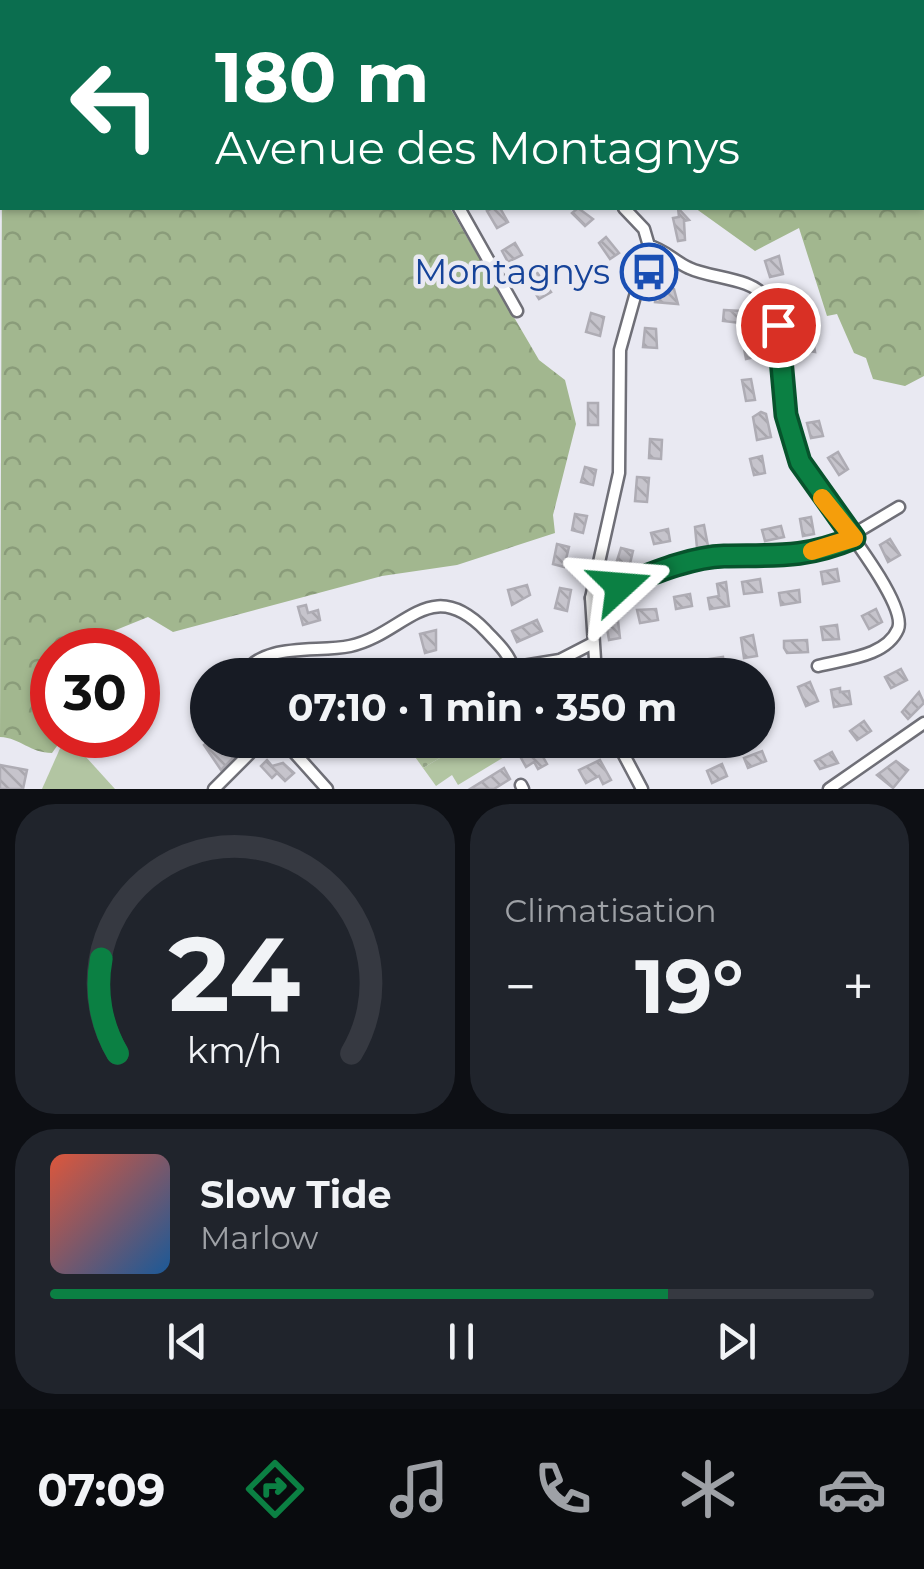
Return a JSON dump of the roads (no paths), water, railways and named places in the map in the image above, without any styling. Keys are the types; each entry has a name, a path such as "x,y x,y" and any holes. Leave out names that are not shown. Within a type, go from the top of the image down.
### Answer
{"street":[{"path":"459,210 516,311"},
{"path":"594,658 590,598 618,482 622,342 650,246 644,229 626,210"},
{"path":"650,246 685,267 754,288 767,300 784,351 786,415 800,462 881,578 900,626 890,643 876,651 818,666"},
{"path":"590,598 703,560 722,556 761,560 832,547 854,538 900,508"},
{"path":"261,658 361,643 420,610 436,606 460,610 509,658"},
{"path":"564,658 593,643"},
{"path":"829,789 924,723"},
{"path":"214,789 246,758"},
{"path":"300,758 328,789"},
{"path":"626,758 642,789"}],"place":[{"name":"Montagnys","path":"649,272"}]}
